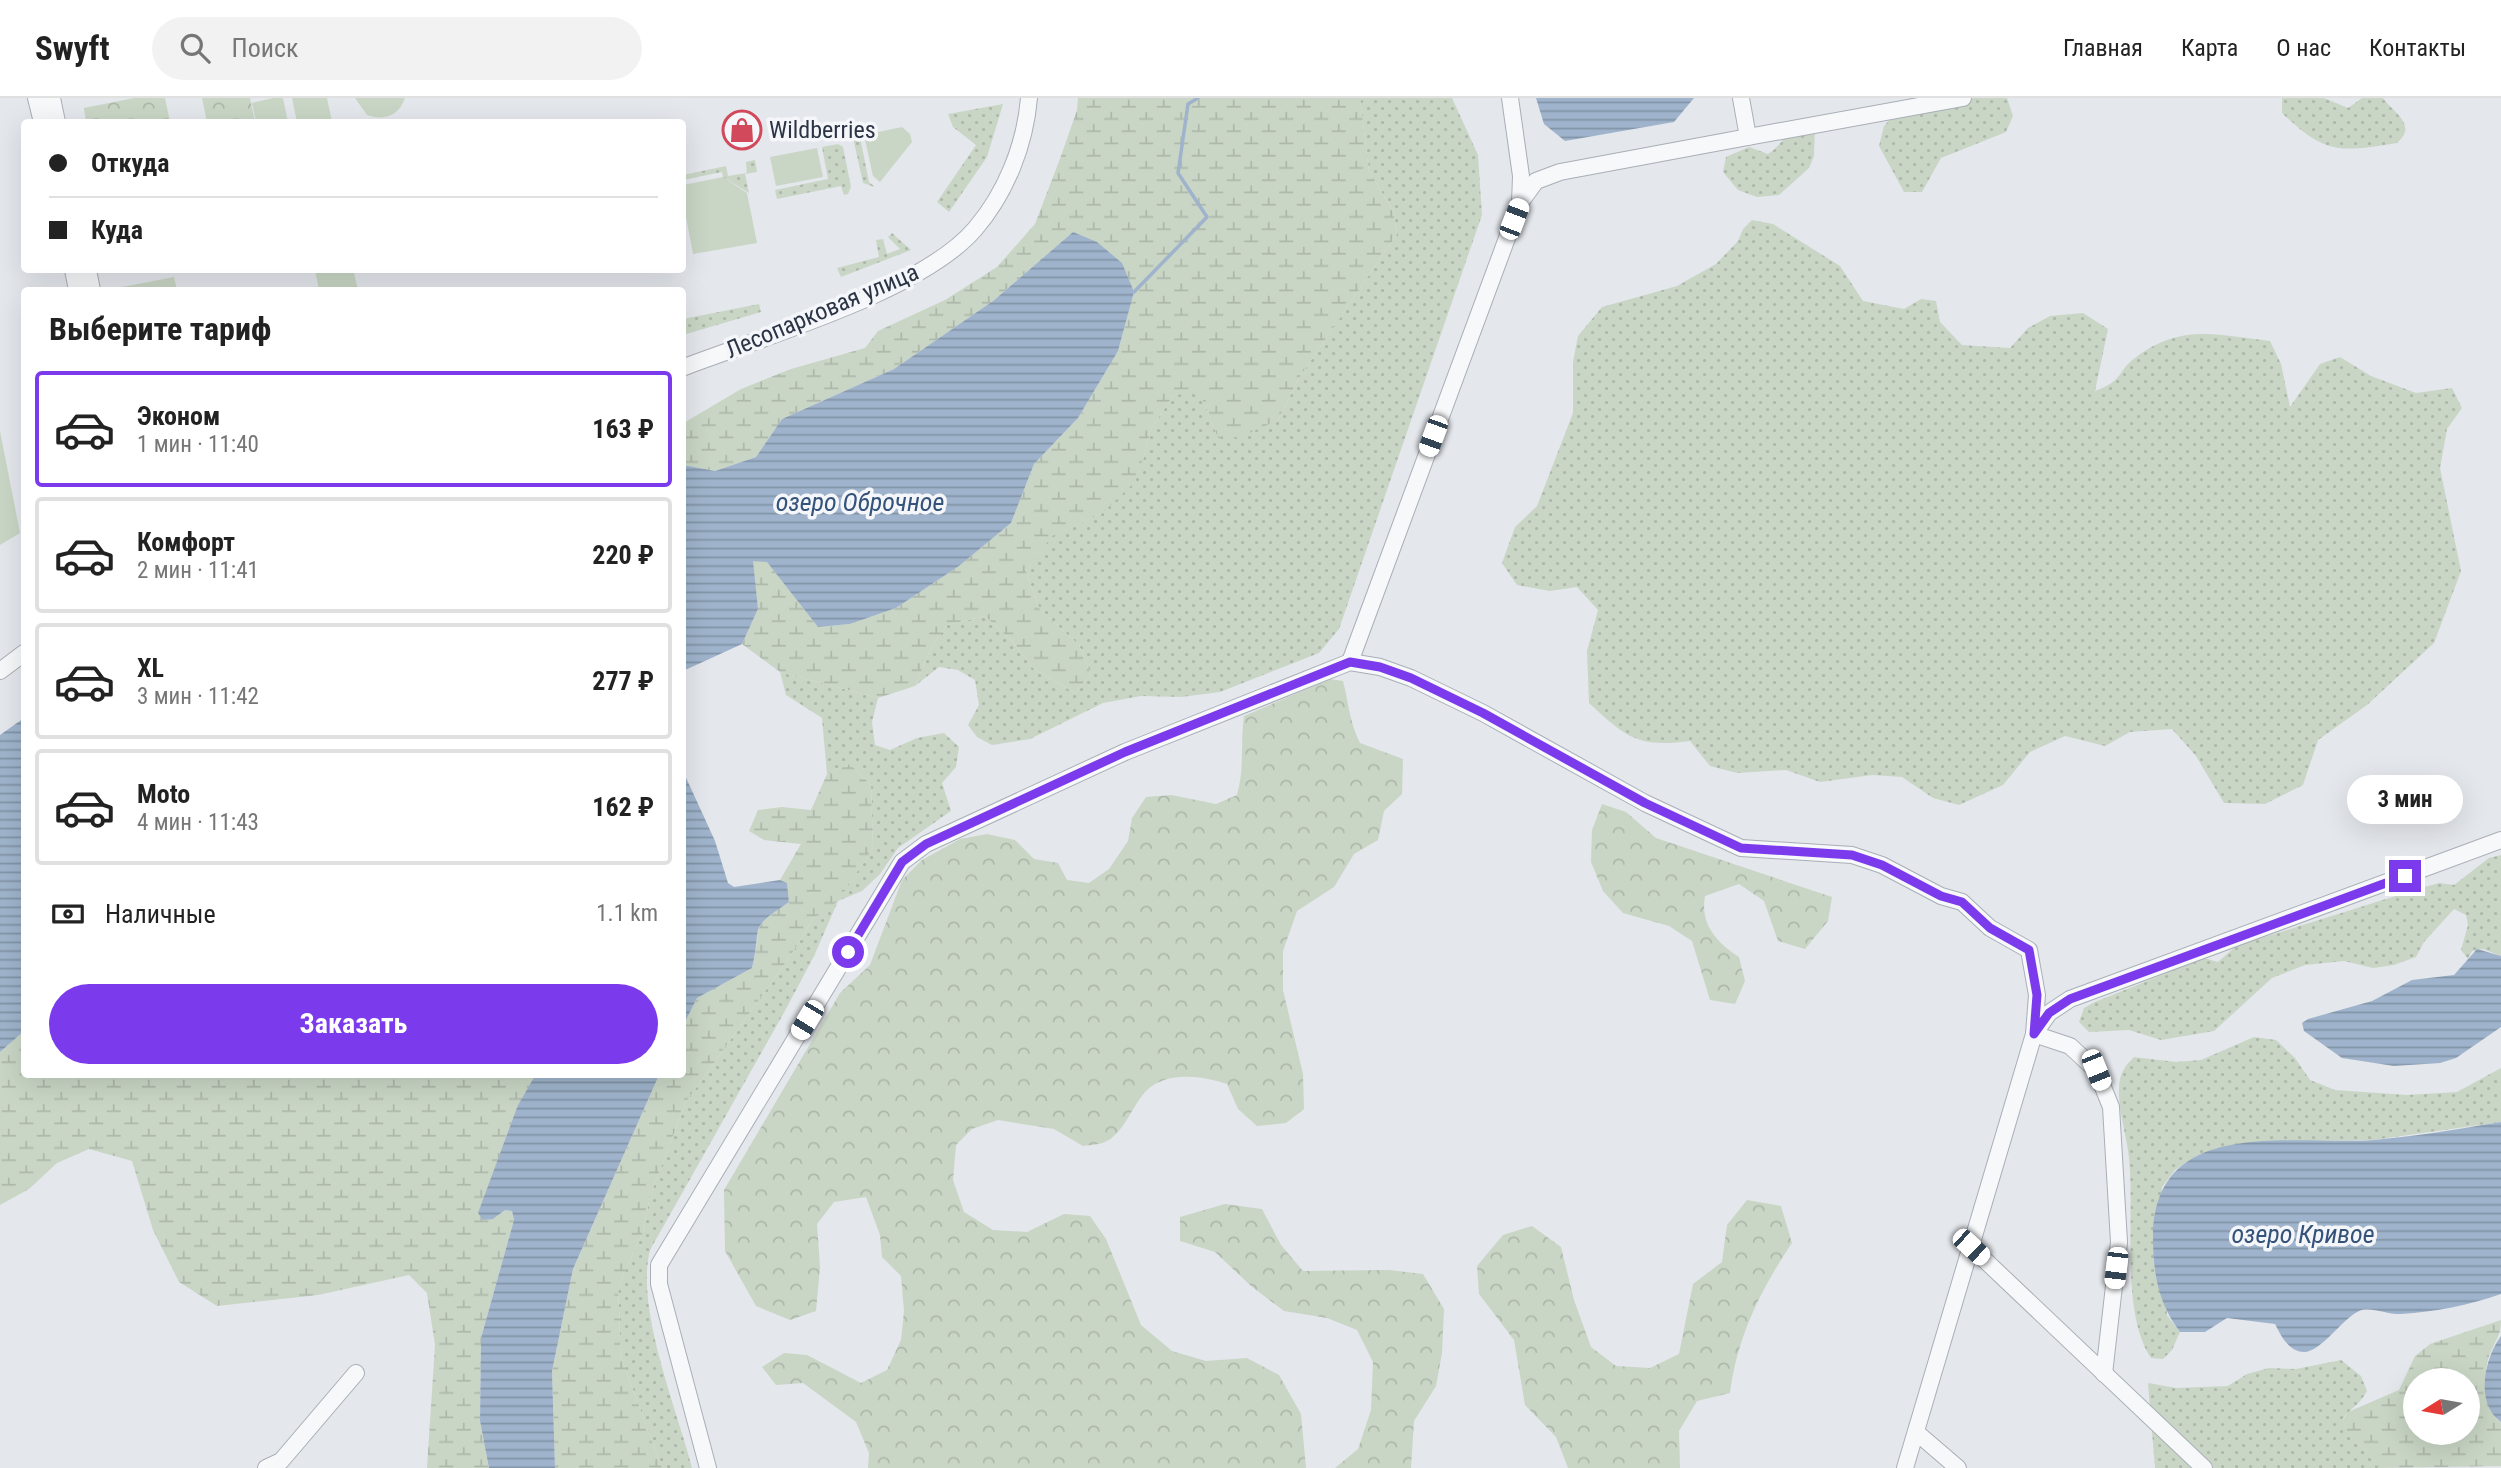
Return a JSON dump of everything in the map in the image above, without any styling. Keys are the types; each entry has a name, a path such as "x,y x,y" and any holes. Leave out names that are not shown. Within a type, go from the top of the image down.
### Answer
{"street":[{"path":"36,98 41,119"},
{"path":"52,98 56,119"},
{"name":"Лесопарковая улица","path":"686,366 901,282 952,251 974,230 1007,180 1018,151 1029,98"},
{"path":"1510,98 1521,176 1520,203"},
{"path":"1741,98 1748,137"},
{"path":"1350,662 1520,203 1535,181 1560,172 1963,98"},
{"path":"0,671 21,655"},
{"path":"708,1468 659,1284 659,1265 902,862 926,844 1125,752 1350,662 1380,667 1411,678 1471,707 1645,803 1741,848 1852,855 1882,865 1941,896 1962,902 1990,928 2029,950 2037,995 2034,1034 1905,1468"},
{"path":"2034,1034 2049,1013 2070,999 2501,840"},
{"path":"2034,1034 2070,1046 2096,1070 2111,1108 2119,1242 2104,1374"},
{"path":"1971,1247 2204,1468"},
{"path":"266,1468 281,1461 356,1373"},
{"path":"1916,1432 1958,1468"}],"green space":[{"path":"134,98 165,98 169,119 86,119 84,108"},
{"path":"202,98 250,98 254,119 206,119"},
{"path":"283,98 287,119 255,119 252,103"},
{"path":"292,98 327,98 331,119 296,119"},
{"path":"355,98 405,98 395,113 379,117 367,115"},
{"path":"1078,98 1360,98 1369,171 1393,211 1397,234 1299,378 1278,420 1241,437 1218,438 1198,388 1172,397 1151,429 1143,460 1131,486 1101,514 1052,536 1026,571 1040,610 1079,645 1091,675 1075,693 1034,669 1012,641 985,616 947,625 930,650 915,686 878,698 780,672 742,644 758,609 752,561 767,561 818,627 850,624 896,608 959,566 1011,523 1034,464 1078,418 1118,351 1134,292 1073,232 993,301 894,369 782,419 756,457 715,471 686,466 686,422 741,389 791,369 865,348 878,331 945,300 997,267 1035,224 1077,110"},
{"path":"1360,98 1452,98 1478,155 1482,215 1339,629 1319,653 1220,692 1181,697 1141,696 1103,703 1030,739 992,745 977,737 968,725 979,705 975,680 958,670 939,667 915,686 930,650 947,625 985,616 1012,641 1034,669 1075,693 1091,675 1079,645 1040,610 1026,571 1051,536 1101,514 1143,460 1151,429 1172,397 1198,387 1218,438 1278,420 1299,378 1397,234 1393,211 1369,171"},
{"path":"1910,98 2007,98 2013,116 2006,132 1941,158 1922,192 1904,192 1879,146 1884,126"},
{"path":"2282,98 2324,98 2348,108 2362,98 2383,98 2402,119 2405,125 2403,137 2397,143 2347,149 2334,147 2310,137 2282,113"},
{"path":"1003,104 987,157 949,212 937,202 976,145 953,127 948,114"},
{"path":"1805,119 1815,124 1814,156 1809,168 1779,195 1757,197 1738,190 1723,172 1726,157 1749,147 1768,154 1794,126"},
{"path":"902,127 910,134 912,142 880,182 873,176 864,135"},
{"path":"859,132 869,182 875,187 863,183 852,133"},
{"path":"838,144 843,147 851,187 848,194 844,195 841,186 777,199 775,190 828,179 822,147"},
{"path":"817,148 823,177 776,186 770,157"},
{"path":"755,160 757,172 745,174 749,193 723,177 722,172 686,179 686,174 726,166 728,176 747,173 746,162"},
{"path":"723,177 747,193 757,243 693,254 686,217 686,184"},
{"path":"1752,220 1773,224 1840,266 1863,301 1904,309 1921,299 1936,301 1940,322 1962,345 2010,348 2028,328 2050,316 2083,313 2108,329 2095,391 2111,383 2129,363 2152,347 2168,340 2200,334 2270,341 2281,364 2290,407 2320,364 2340,357 2371,376 2416,393 2452,388 2462,408 2447,429 2440,468 2461,571 2434,643 2367,705 2318,740 2303,785 2265,804 2224,803 2196,756 2172,729 2130,732 2105,746 2065,736 2030,752 2003,785 1959,805 1933,798 1902,777 1872,775 1820,782 1786,770 1737,773 1710,766 1690,741 1657,743 1623,732 1589,703 1587,651 1598,610 1577,587 1550,591 1517,585 1502,563 1515,527 1537,506 1573,413 1573,362 1578,336 1602,307 1677,286 1716,264 1738,241 1743,229"},
{"path":"892,233 911,250 841,277 837,268 879,257 876,240 883,239 887,254 900,249 888,237"},
{"path":"316,273 354,273 357,287 318,287"},
{"path":"174,277 176,287 122,287"},
{"path":"759,304 761,312 686,334 686,318"},
{"path":"0,431 20,533 0,545"},
{"path":"780,672 878,698 872,722 875,745 890,750 917,738 944,733 959,747 956,767 942,783 951,811 898,848 880,874 862,891 838,901 814,956 786,1009 650,1250 648,1301 653,1329 692,1468 662,1468 621,1357 618,1286 643,1232 650,1196 686,1102 791,955 813,919 838,900 873,848 871,785 850,764 827,774 822,718 786,695"},
{"path":"1330,679 1343,681 1351,720 1360,743 1403,759 1402,794 1384,811 1378,840 1354,854 1334,887 1297,911 1283,951 1283,990 1303,1074 1304,1109 1286,1123 1257,1126 1238,1109 1227,1084 1196,1077 1163,1080 1145,1092 1120,1130 1109,1140 1100,1143 1083,1146 1054,1129 998,1120 972,1129 956,1145 953,1180 964,1212 993,1230 1027,1232 1064,1214 1090,1216 1106,1239 1141,1325 1172,1351 1206,1361 1247,1358 1279,1375 1301,1414 1306,1468 868,1468 869,1453 856,1422 803,1383 776,1385 762,1367 784,1353 807,1355 861,1383 887,1370 901,1340 904,1311 901,1276 882,1257 880,1235 866,1197 834,1202 817,1224 820,1267 816,1311 790,1320 756,1306 725,1251 724,1190 840,993 870,965 902,880 922,860 960,839 987,834 1015,840 1034,859 1058,863 1067,880 1089,883 1109,869 1128,841 1132,818 1146,797 1171,795 1216,804 1237,795 1241,775 1244,716"},
{"path":"850,764 871,785 873,848 838,901 813,919 791,955 686,1102 650,1196 643,1232 618,1286 621,1357 662,1468 555,1468 552,1371 573,1269 658,1078 686,1078 686,1020 697,998 752,968 759,929 767,918 789,902 787,883 780,880 801,844 764,840 749,831 758,810 782,807 811,810 827,774"},
{"path":"1602,804 1626,812 1656,838 1832,897 1828,921 1805,949 1778,941 1764,901 1739,884 1705,896 1707,924 1723,945 1739,957 1745,981 1735,1004 1710,1000 1692,941 1669,926 1623,913 1603,891 1591,862 1592,830"},
{"path":"2501,855 2501,956 2483,949 2472,951 2468,959 2461,950 2468,925 2466,915 2454,909 2424,942 2416,957 2394,965 2373,968 2344,961 2305,965 2272,978 2214,1031 2161,1040 2129,1030 2089,1032 2079,1022 2084,1008 2095,1002 2204,958 2218,962 2236,946 2439,883 2454,885 2489,858"},
{"path":"21,1034 21,1078 534,1078 518,1105 493,1219 505,1210 512,1211 514,1220 481,1338 480,1421 489,1468 427,1468 435,1345 427,1293 409,1275 318,1295 217,1306 179,1282 153,1230 132,1161 89,1149 57,1163 29,1189 0,1205 0,1052"},
{"path":"2254,1037 2276,1040 2295,1058 2310,1080 2335,1090 2407,1095 2457,1092 2501,1068 2501,1122 2373,1140 2252,1142 2196,1156 2175,1170 2162,1187 2167,1315 2180,1332 2172,1350 2163,1359 2151,1358 2141,1339 2132,1290 2130,1181 2119,1097 2121,1075 2134,1057 2176,1062 2201,1060"},
{"path":"1747,1200 1781,1206 1792,1243 1752,1314 1738,1352 1730,1393 1697,1401 1679,1431 1680,1468 1568,1468 1556,1437 1525,1405 1514,1340 1479,1294 1477,1266 1503,1235 1532,1226 1561,1247 1574,1300 1591,1347 1616,1366 1650,1368 1679,1354 1693,1284 1722,1262 1727,1225"},
{"path":"1225,1204 1262,1209 1281,1245 1303,1271 1389,1270 1423,1274 1444,1309 1442,1353 1436,1386 1414,1421 1411,1468 1335,1468 1358,1449 1371,1410 1373,1362 1357,1330 1327,1318 1284,1311 1251,1286 1215,1252 1180,1241 1180,1217"},
{"path":"2501,1320 2486,1374 2493,1410 2496,1419 2501,1422 2501,1466 2378,1468 2370,1455 2349,1433 2343,1420 2348,1412 2399,1390 2403,1382 2403,1446 2480,1446 2480,1368 2409,1368 2415,1356 2430,1344"},
{"path":"2341,1360 2361,1376 2367,1391 2343,1419 2345,1426 2378,1468 2155,1468 2148,1383 2176,1388 2228,1386 2247,1374 2269,1368 2296,1369"}],"water":[{"path":"1536,98 1694,98 1674,122 1565,141 1544,124"},
{"name":"озеро Оброчное","path":"1073,232 1097,242 1122,263 1134,292 1118,351 1078,418 1034,464 1011,523 959,566 896,608 850,624 818,627 767,562 753,561 758,609 742,644 686,670 686,466 715,471 756,457 782,419 894,369 993,301"},
{"path":"21,720 21,1034 0,1052 0,735"},
{"path":"686,778 715,841 728,883 734,887 780,880 787,883 789,902 767,918 758,929 752,968 697,998 686,1020"},
{"path":"2477,949 2501,956 2501,1027 2456,1058 2440,1063 2394,1066 2342,1058 2304,1031 2302,1023 2308,1019 2372,1001 2412,980 2454,975"},
{"path":"534,1078 658,1078 573,1269 552,1371 555,1468 489,1468 480,1421 481,1338 514,1220 512,1211 505,1210 493,1219 483,1220 478,1213 518,1105"},
{"name":"озеро Кривое","path":"2501,1122 2501,1294 2426,1312 2401,1314 2359,1311 2317,1347 2304,1352 2290,1346 2275,1324 2227,1318 2205,1332 2180,1332 2166,1310 2154,1263 2153,1237 2159,1198 2176,1171 2202,1154 2233,1145 2268,1141 2374,1140"},
{"path":"2501,1336 2501,1422 2487,1404 2485,1380 2490,1356"}],"waterway":[{"path":"1134,292 1207,217 1178,173 1188,104 1198,98"}],"place":[{"name":"Wildberries","path":"742,130"}],"route":[{"path":"848,952 902,862 926,844 1125,752 1350,662 1380,667 1411,678 1483,713 1645,803 1741,848 1769,852 1852,855 1882,865 1941,896 1962,902 1990,928 2029,950 2037,995 2034,1034 2049,1013 2070,999 2405,876"}]}
